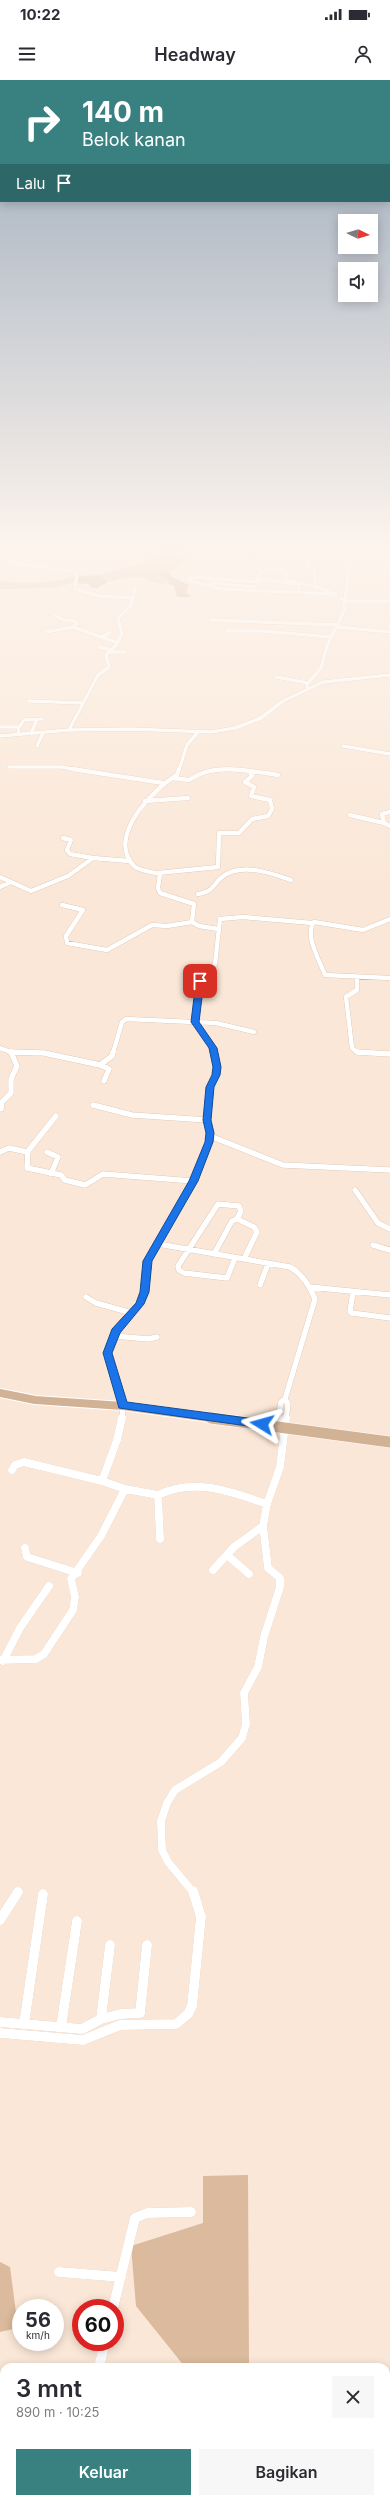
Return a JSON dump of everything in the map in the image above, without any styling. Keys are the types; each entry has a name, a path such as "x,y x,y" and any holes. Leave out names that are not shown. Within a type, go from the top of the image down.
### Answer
{"main road":[{"path":"0,1392 35,1400 123,1406 390,1442"}],"street":[{"path":"69,730 98,675 109,667 107,663"},
{"path":"307,688 308,683 321,668 323,663"},
{"path":"0,736 69,730 148,729 198,732 217,731 246,724 269,714 283,701 307,688 336,680 390,675"},
{"path":"276,677 308,683"},
{"path":"28,701 83,703"},
{"path":"18,734 19,728 24,720 39,719 31,734"},
{"path":"0,727 19,728"},
{"path":"129,861 126,845 134,815 145,801 163,783 173,778 178,772 187,745 198,732"},
{"path":"37,746 44,733"},
{"path":"343,746 390,754"},
{"path":"10,767 62,767 163,783"},
{"path":"173,778 189,780 200,772 238,770 278,775"},
{"path":"63,838 71,840 67,850 70,854 93,858 129,861 140,870 158,873 181,869 218,867 220,833 239,833 251,820 268,816 272,809 270,800 252,796 254,787 246,784 245,782 252,777 250,772"},
{"path":"145,801 188,798"},
{"path":"384,823 382,813 390,812"},
{"path":"350,815 384,823 390,826"},
{"path":"0,877 9,883 34,891 68,876 93,858"},
{"path":"192,922 194,904 199,891 211,890 222,876 237,870 265,873 291,880"},
{"path":"158,873 161,877 158,890 160,893 194,904"},
{"path":"0,887 9,883"},
{"path":"62,904 83,910 66,936 67,943 104,950 128,940 152,925 167,926 192,922 199,926 218,929"},
{"path":"102,1481 117,1440 123,1406 108,1353 114,1336 143,1297 146,1267 193,1181 210,1136 207,1120 210,1087 216,1075 217,1067 213,1048 195,1022 199,984 215,964 219,938 218,929 221,918 240,917 312,923 366,930 390,919"},
{"path":"312,923 311,937 324,975 390,978"},
{"path":"357,977 357,990 346,997 352,1048 357,1052 390,1054"},
{"path":"100,1065 112,1056 122,1022 126,1019 224,1024 254,1032"},
{"path":"0,1048 11,1052 44,1053 100,1065 109,1070 104,1080"},
{"path":"1,1109 2,1102 11,1093 11,1079 16,1068 11,1052"},
{"path":"93,1105 132,1115 207,1120"},
{"path":"27,1152 56,1116"},
{"path":"210,1136 283,1165 390,1170"},
{"path":"0,1152 8,1148 27,1152"},
{"path":"27,1152 29,1155 26,1167 51,1174 61,1175 65,1180 85,1185 102,1174 193,1181"},
{"path":"47,1152 58,1157 51,1174"},
{"path":"354,1190 378,1223 390,1229"},
{"path":"214,1254 232,1221 237,1219 241,1211 239,1206 218,1204 187,1249 178,1266 179,1270 184,1273 228,1278 235,1258"},
{"path":"237,1219 254,1227 256,1232 244,1259"},
{"path":"0,2033 83,2040 106,2029 120,2025 176,2024 191,2010 201,1917 193,1891 168,1862 162,1850 161,1822 167,1803 175,1790 182,1784 221,1762 242,1738 246,1724 244,1693 258,1667 264,1637 280,1582 280,1578 268,1568 263,1526 267,1504 280,1467 280,1427 288,1404 285,1399 314,1303 310,1287 293,1268 158,1244"},
{"path":"374,1245 390,1250"},
{"path":"260,1285 268,1264"},
{"path":"310,1287 390,1295"},
{"path":"353,1292 350,1311 352,1313 390,1318"},
{"path":"86,1296 96,1303 132,1313"},
{"path":"114,1336 142,1339 157,1338"},
{"path":"12,1470 18,1463 24,1462 102,1481 125,1489 158,1495 172,1488 192,1486 220,1490 267,1504"},
{"path":"1,1661 36,1659 44,1654 73,1610 75,1597 70,1582 78,1573 116,1510 125,1489"},
{"path":"158,1495 160,1539"},
{"path":"213,1570 234,1547 263,1526"},
{"path":"25,1548 27,1557 78,1573"},
{"path":"226,1556 249,1574"},
{"path":"1,1661 15,1636 49,1586"},
{"path":"0,1920 18,1892"},
{"path":"24,2024 43,1894"},
{"path":"61,2027 77,1921"},
{"path":"101,2019 110,1945"},
{"path":"0,2022 82,2029 101,2019 121,2014 140,2014 147,1945"},
{"path":"115,2299 134,2222 137,2217 153,2213 177,2215 191,2212"},
{"path":"60,2272 121,2277"},
{"path":"101,2363 103,2351"}],"shaded area":[{"path":"248,2175 249,2363 182,2363 136,2306 131,2246 203,2223 203,2176"},
{"path":"0,2262 10,2267 14,2299 12,2299 12,2329 0,2332"}],"route":[{"path":"200,981 198,987 195,1022 213,1048 217,1067 216,1075 210,1087 207,1120 210,1139 193,1181 158,1244 150,1255 146,1267 143,1297 140,1304 116,1332 108,1346 108,1353 123,1406 262,1424"}]}
